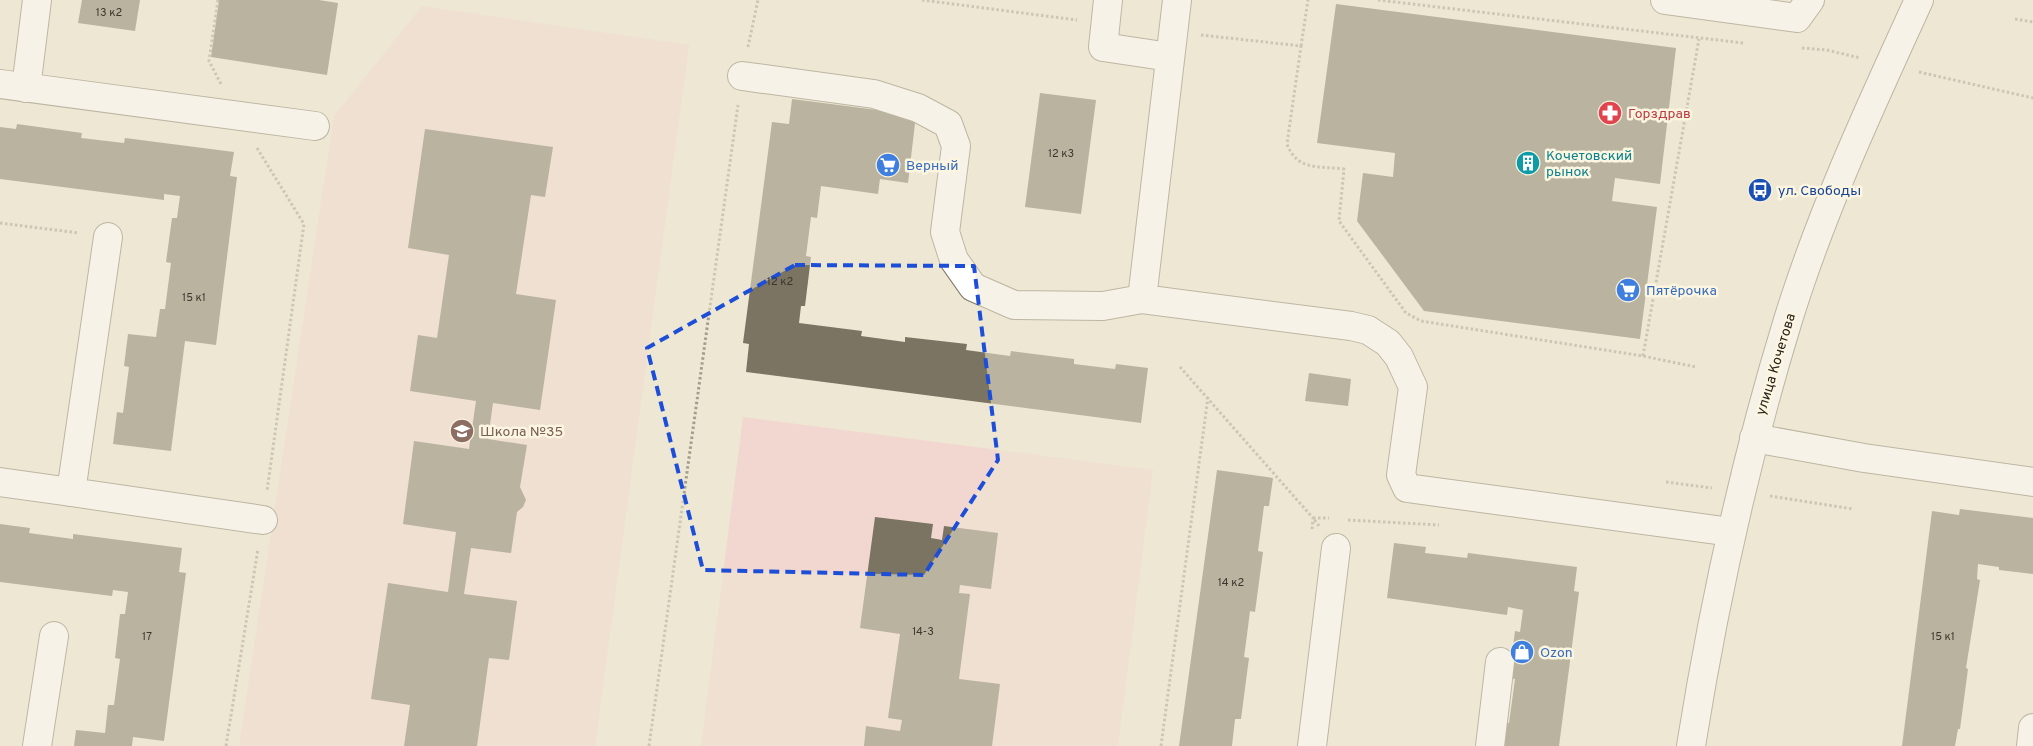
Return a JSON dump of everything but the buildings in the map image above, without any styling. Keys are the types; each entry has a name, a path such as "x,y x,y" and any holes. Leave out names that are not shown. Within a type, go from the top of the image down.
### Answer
{"main road":[{"path":"37,0 13,86 315,126"},
{"path":"1142,298 1177,0"},
{"path":"1665,0 1797,18 1810,0"},
{"name":"улица Кочетова","path":"1692,746 1731,532 1754,438 1788,320 1831,200 1890,64 1913,2"},
{"path":"1106,12 1102,47 1172,44"},
{"path":"742,76 874,94 918,108 948,124 956,146 945,232 954,260 973,287 1014,305 1103,306 1142,298 1351,326 1368,330 1388,343 1399,357 1412,387 1401,475 1407,488 1731,532"},
{"path":"71,492 108,237"},
{"path":"1754,438 1864,458 2033,482"},
{"path":"0,482 263,520"},
{"path":"1312,746 1336,548"},
{"path":"37,746 54,636"},
{"path":"1490,746 1500,662"},
{"path":"2031,746 2033,728"}],"path":[{"path":"218,0 209,61 237,115 304,224 263,520 226,746"},
{"path":"649,746 742,76 758,0"},
{"path":"922,0 1106,12"},
{"path":"1308,0 1287,144 1292,156 1301,164 1344,169 1339,221 1406,313 1420,321 1643,356 1696,367"},
{"path":"1378,0 1698,39 1748,43"},
{"path":"2015,19 2033,22"},
{"path":"1643,356 1698,39"},
{"path":"1172,44 1301,46"},
{"path":"1797,48 1827,50"},
{"path":"1890,64 1986,89 2033,98"},
{"path":"0,223 108,237"},
{"path":"1180,367 1313,518 1311,537"},
{"path":"1161,746 1208,397"}],"highlighted area":[{"path":"795,265 974,266 998,460 924,575 703,570 647,348"}],"shaded area":[{"name":"Школа №35","path":"422,6 689,45 595,746 239,746 334,116"},
{"path":"743,417 1153,470 1118,746 701,746"}],"place":[{"name":"Горздрав","path":"1610,113"},
{"name":"Кочетовский рынок","path":"1528,163"},
{"name":"Верный","path":"888,165"},
{"name":"ул. Свободы","path":"1760,190"},
{"name":"Пятёрочка","path":"1628,290"},
{"name":"Школа №35","path":"462,431"},
{"name":"Ozon","path":"1522,652"}]}
